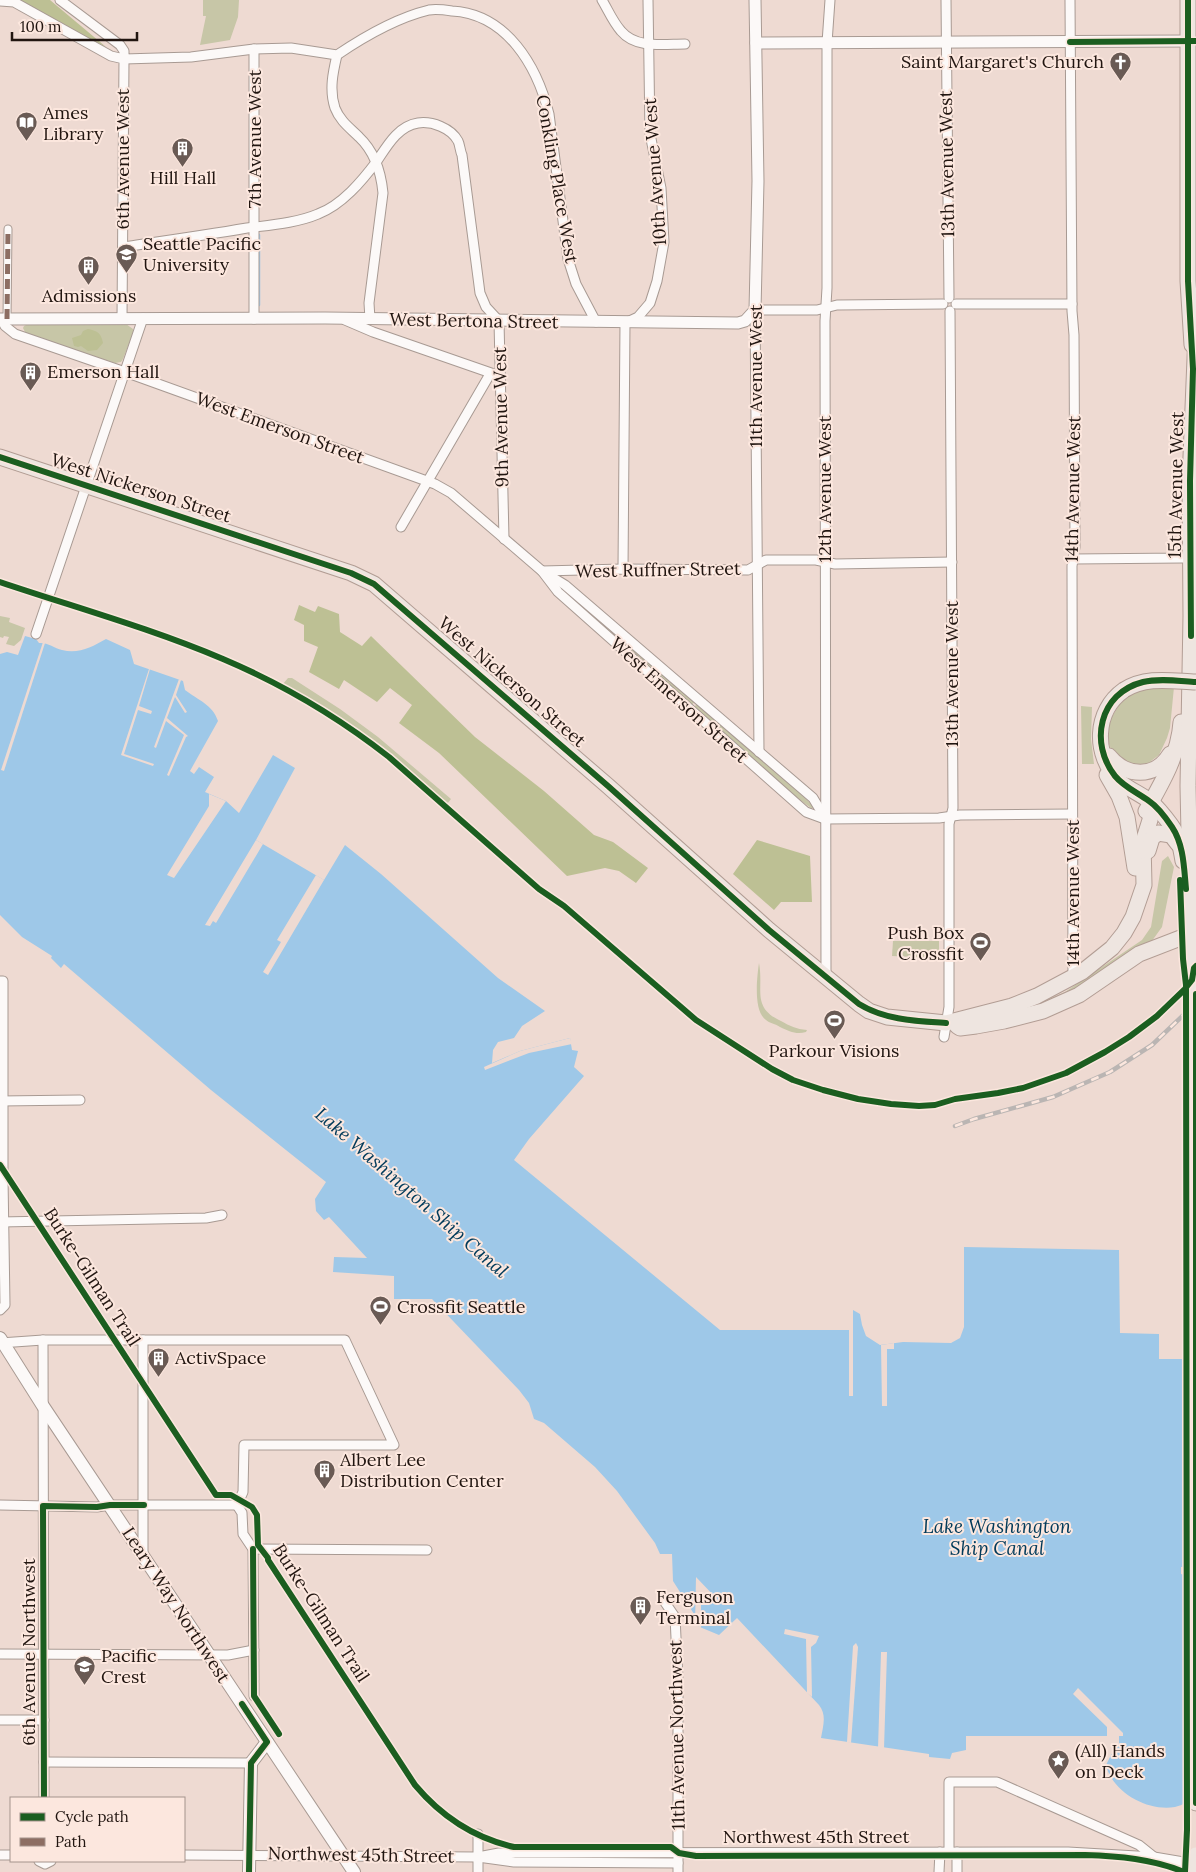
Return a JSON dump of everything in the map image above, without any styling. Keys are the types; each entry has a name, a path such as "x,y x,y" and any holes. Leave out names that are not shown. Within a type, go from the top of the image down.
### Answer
{"main road":[{"path":"1188,0 1192,41 1188,281 1194,369"},
{"name":"15th Avenue West","path":"1188,880 1190,481 1196,334"},
{"name":"West Nickerson Street","path":"0,457 351,572 374,584 608,786 769,930 869,1011 945,1030 1037,996 1073,977 1112,948 1129,925 1137,906 1140,867"},
{"path":"1140,867 1139,828 1167,773 1178,743 1190,636"},
{"path":"1140,867 1127,817 1119,796 1105,771 1101,756 1100,728 1104,714 1111,702 1124,690 1137,684 1152,680 1196,682"},
{"path":"1100,742 1118,766 1128,771 1139,773 1149,772 1161,766 1178,743"},
{"path":"1100,742 1104,757 1115,776 1127,787 1151,802 1172,826 1181,850 1188,880 1193,930 1191,962 1196,999"},
{"path":"1140,867 1150,842 1158,833 1162,832 1171,835 1181,850"},
{"path":"945,1030 1004,1021 1043,1011 1079,995 1139,954 1193,930"},
{"path":"1196,994 1196,1803"},
{"name":"Leary Way Northwest","path":"1,1341 354,1872"},
{"path":"249,1872 251,1763 267,1742"},
{"path":"1193,1872 1196,1855"}],"street":[{"path":"60,0 120,46 124,52 124,59"},
{"path":"602,0 621,31 634,41 649,44 685,44"},
{"name":"10th Avenue West","path":"625,323 638,317 650,302 658,281 664,242 661,188 650,134 648,0"},
{"name":"11th Avenue West","path":"755,0 758,181 755,310 759,752"},
{"name":"12th Avenue West","path":"826,978 827,43 830,0"},
{"name":"13th Avenue West","path":"945,1030 949,1006 950,824 953,808 946,0"},
{"name":"14th Avenue West","path":"1070,0 1075,547 1073,559 1073,977"},
{"path":"0,1 14,2 111,56 124,59 191,57 254,49 291,48 337,55"},
{"path":"370,319 370,303 383,193 376,161 361,138 343,122 335,108 332,92 332,75 337,55 390,24 430,5"},
{"name":"Conkling Place West","path":"430,5 464,12 481,18 503,31 518,46 531,65 544,95 549,114 568,259 576,284 596,322"},
{"path":"756,43 1192,41"},
{"name":"7th Avenue West","path":"254,49 254,319"},
{"name":"6th Avenue West","path":"122,319 124,59"},
{"name":"9th Avenue West","path":"376,161 388,143 403,129 418,123 434,124 445,129 458,142 462,155 480,293 486,307 499,321 495,374 504,539"},
{"path":"123,247 255,227 318,214 336,204 349,193 376,161"},
{"path":"3,319 8,229"},
{"path":"755,310 817,310 837,305 1072,304"},
{"name":"West Bertona Street","path":"3,319 370,319 738,323 745,321 755,310"},
{"path":"36,634 143,318"},
{"name":"West Emerson Street","path":"3,319 5,326 15,334 427,481 451,493 542,571 565,585 813,798 825,819"},
{"path":"342,319 373,332 495,374 427,481 401,527"},
{"path":"623,569 625,323"},
{"path":"1073,559 1190,557"},
{"name":"West Ruffner Street","path":"542,571 623,569 748,570 766,560 816,560 844,564 952,562"},
{"name":"West Emerson Street","path":"542,571 558,592 806,812 825,819 939,818 960,814 1072,814"},
{"path":"0,1310 6,1305 2,1222 2,981"},
{"path":"2,1101 80,1100"},
{"path":"2,1222 206,1218 222,1215"},
{"name":"6th Avenue Northwest","path":"43,1340 44,1797"},
{"path":"143,1340 143,1555"},
{"path":"1,1341 346,1340 394,1445 244,1445 243,1492 237,1505"},
{"path":"0,1505 85,1507 110,1505 237,1505"},
{"path":"237,1505 242,1513 243,1534 253,1549 254,1696"},
{"path":"253,1549 427,1550"},
{"name":"11th Avenue Northwest","path":"664,1601 675,1618 678,1679 679,1863"},
{"path":"0,1654 209,1656 235,1655 254,1650"},
{"path":"0,1720 44,1720"},
{"path":"44,1762 251,1763"},
{"path":"957,1872 949,1852 948,1782 997,1782 1139,1845 1154,1856 1196,1864"},
{"path":"478,1834 478,1872"},
{"name":"Northwest 45th Street","path":"185,1855 478,1856 499,1852 652,1851 679,1863 697,1852 1068,1852 1154,1856"},
{"path":"940,1872 949,1852"}],"green space":[{"path":"15,0 50,0 106,47"},
{"path":"203,0 239,0 238,17 230,40 200,45 206,16 203,16"},
{"path":"28,324 126,324 133,329 133,333 123,359 121,362 115,363 26,334 23,328"},
{"path":"88,329 97,332 101,337 103,343 97,350 88,351 81,346 74,346 72,338 81,335 83,331"},
{"path":"560,587 695,701 691,706 566,596"},
{"path":"299,605 315,612 318,606 339,614 340,632 362,646 371,636 475,737 544,791 594,835 613,842 648,868 636,883 619,871 605,868 567,876 439,753 399,723 412,705 390,688 377,702 344,680 339,689 309,672 318,647 304,641 304,625 294,620"},
{"path":"0,616 10,618 9,622 25,628 21,640 14,646 6,644 9,637 0,637"},
{"path":"288,678 292,678 340,709 378,737 451,799 447,804 380,747 343,720 283,684"},
{"path":"1150,687 1174,687 1170,728 1159,755 1151,761 1150,768 1131,767 1111,749 1108,741 1110,720 1121,702 1130,695"},
{"path":"698,703 815,808 811,808 777,783 693,708"},
{"path":"1081,706 1092,707 1091,739 1094,764 1082,764"},
{"path":"757,840 810,856 812,902 781,902 774,910 733,874"},
{"path":"1168,856 1174,867 1162,927 1149,945 1082,989 1007,1017 1065,992 1142,940 1151,927 1162,861"},
{"path":"893,941 939,941 939,958 892,956"},
{"path":"759,963 762,1004 766,1010 781,1021 793,1027 807,1030 806,1032 796,1033 790,1031 769,1022 762,1016 757,993"}],"water":[{"name":"Lake Washington Ship Canal","path":"25,636 36,639 39,643 45,643 68,651 85,649 106,639 130,650 134,664 183,681 185,690 205,703 216,715 218,721 190,771 194,774 199,767 214,777 205,792 226,801 239,813 273,755 295,768 256,840 324,880 345,845 381,874 498,978 545,1011 522,1026 514,1038 498,1042 493,1050 492,1063 520,1051 570,1038 572,1050 578,1051 574,1067 584,1076 529,1139 514,1160 720,1330 852,1330 853,1310 860,1314 866,1336 880,1345 903,1342 951,1343 960,1338 964,1327 964,1247 1119,1250 1120,1333 1159,1334 1159,1359 1196,1359 1196,1797 1178,1806 1165,1808 1143,1803 1123,1791 1110,1775 1106,1765 1119,1744 1119,1736 966,1736 966,1750 952,1753 950,1759 929,1757 929,1754 821,1738 824,1717 819,1705 737,1618 719,1635 695,1625 694,1614 673,1581 672,1554 660,1554 655,1543 617,1491 595,1467 544,1423 534,1419 529,1403 519,1390 432,1299 394,1299 394,1276 333,1272 334,1257 367,1258 329,1217 324,1220 316,1211 315,1199 326,1182 211,1090 64,964 61,968 51,958 52,956 22,937 0,915 0,654 7,652 18,655"}],"pier":[{"path":"43,642 45,643 4,771 1,770"},
{"path":"149,669 139,706 152,711 151,714 138,710 124,754 154,764 153,766 121,755"},
{"path":"179,679 181,680 176,695 187,712 185,713 175,697 167,718 188,736 169,776 167,775 184,735 166,721 156,748 154,747"},
{"path":"209,794 226,801 174,878 167,875 209,806"},
{"path":"256,840 263,844 216,923 213,921 210,926 205,925"},
{"path":"316,875 324,880 268,975 263,972 281,942 277,940"},
{"path":"570,1038 572,1044 529,1053 485,1070 484,1067 520,1051"},
{"path":"853,1308 853,1396 849,1396 849,1328 850,1310"},
{"path":"894,1343 894,1349 887,1349 887,1406 882,1406 881,1345"},
{"path":"1186,1356 1196,1356 1196,1800 1186,1806 1185,1575 1181,1574 1181,1567 1186,1567"},
{"path":"696,1577 718,1600 701,1601 701,1628 695,1625"},
{"path":"785,1629 819,1636 816,1643 811,1647 812,1697 807,1693 806,1639 784,1634"},
{"path":"856,1643 858,1647 851,1743 847,1742 853,1646"},
{"path":"881,1652 887,1652 884,1748 878,1748"},
{"path":"1078,1688 1123,1733 1123,1736 1107,1736 1107,1727 1073,1694"}],"waterway":[{"path":"259,235 259,305"}],"railway":[{"path":"955,1126 1053,1097 1110,1072 1152,1045 1196,1003"}],"marked path":[{"path":"7,319 8,229"}],"cycle path":[{"path":"1188,0 1188,281 1193,369 1190,481 1191,636"},
{"path":"1070,42 1196,41"},
{"path":"0,457 351,573 374,584 608,786 769,930 859,1004 890,1017 946,1023"},
{"path":"0,582 195,648 267,679 309,702 350,728 389,757 539,889 564,906 696,1020 772,1069 793,1080 823,1090 858,1099 919,1106 935,1105 955,1099 1023,1088 1066,1073 1129,1037 1157,1016 1184,990 1192,980 1196,966"},
{"path":"1186,889 1183,857 1176,834 1156,806 1127,787 1115,776 1107,763 1102,749 1101,735 1103,721 1108,708 1116,697 1128,688 1143,682 1156,680 1196,682"},
{"path":"1180,880 1183,959 1186,985 1187,1830 1185,1872"},
{"path":"1196,994 1196,1803"},
{"name":"Burke-Gilman Trail","path":"0,1165 216,1495 231,1495 252,1507 257,1515 258,1545 415,1785 436,1807 472,1832 514,1847 671,1847 679,1853 696,1856 1085,1855 1135,1859 1160,1864 1184,1872"},
{"path":"44,1797 43,1506 97,1507 144,1505"},
{"path":"253,1549 254,1696 279,1734"},
{"path":"242,1704 267,1742 251,1763 249,1872"}],"place":[{"name":"Saint Margaret's Church","path":"1120,81"},
{"name":"Ames Library","path":"27,142"},
{"name":"Hill Hall","path":"183,167"},
{"name":"Seattle Pacific University","path":"127,273"},
{"name":"Admissions","path":"89,285"},
{"name":"Emerson Hall","path":"31,391"},
{"name":"Push Box Crossfit","path":"980,962"},
{"name":"Parkour Visions","path":"834,1040"},
{"name":"Crossfit Seattle","path":"381,1326"},
{"name":"ActivSpace","path":"159,1377"},
{"name":"Albert Lee Distribution Center","path":"324,1489"},
{"name":"Ferguson Terminal","path":"640,1626"},
{"name":"Pacific Crest","path":"85,1685"},
{"name":"(All) Hands on Deck","path":"1059,1780"}]}
